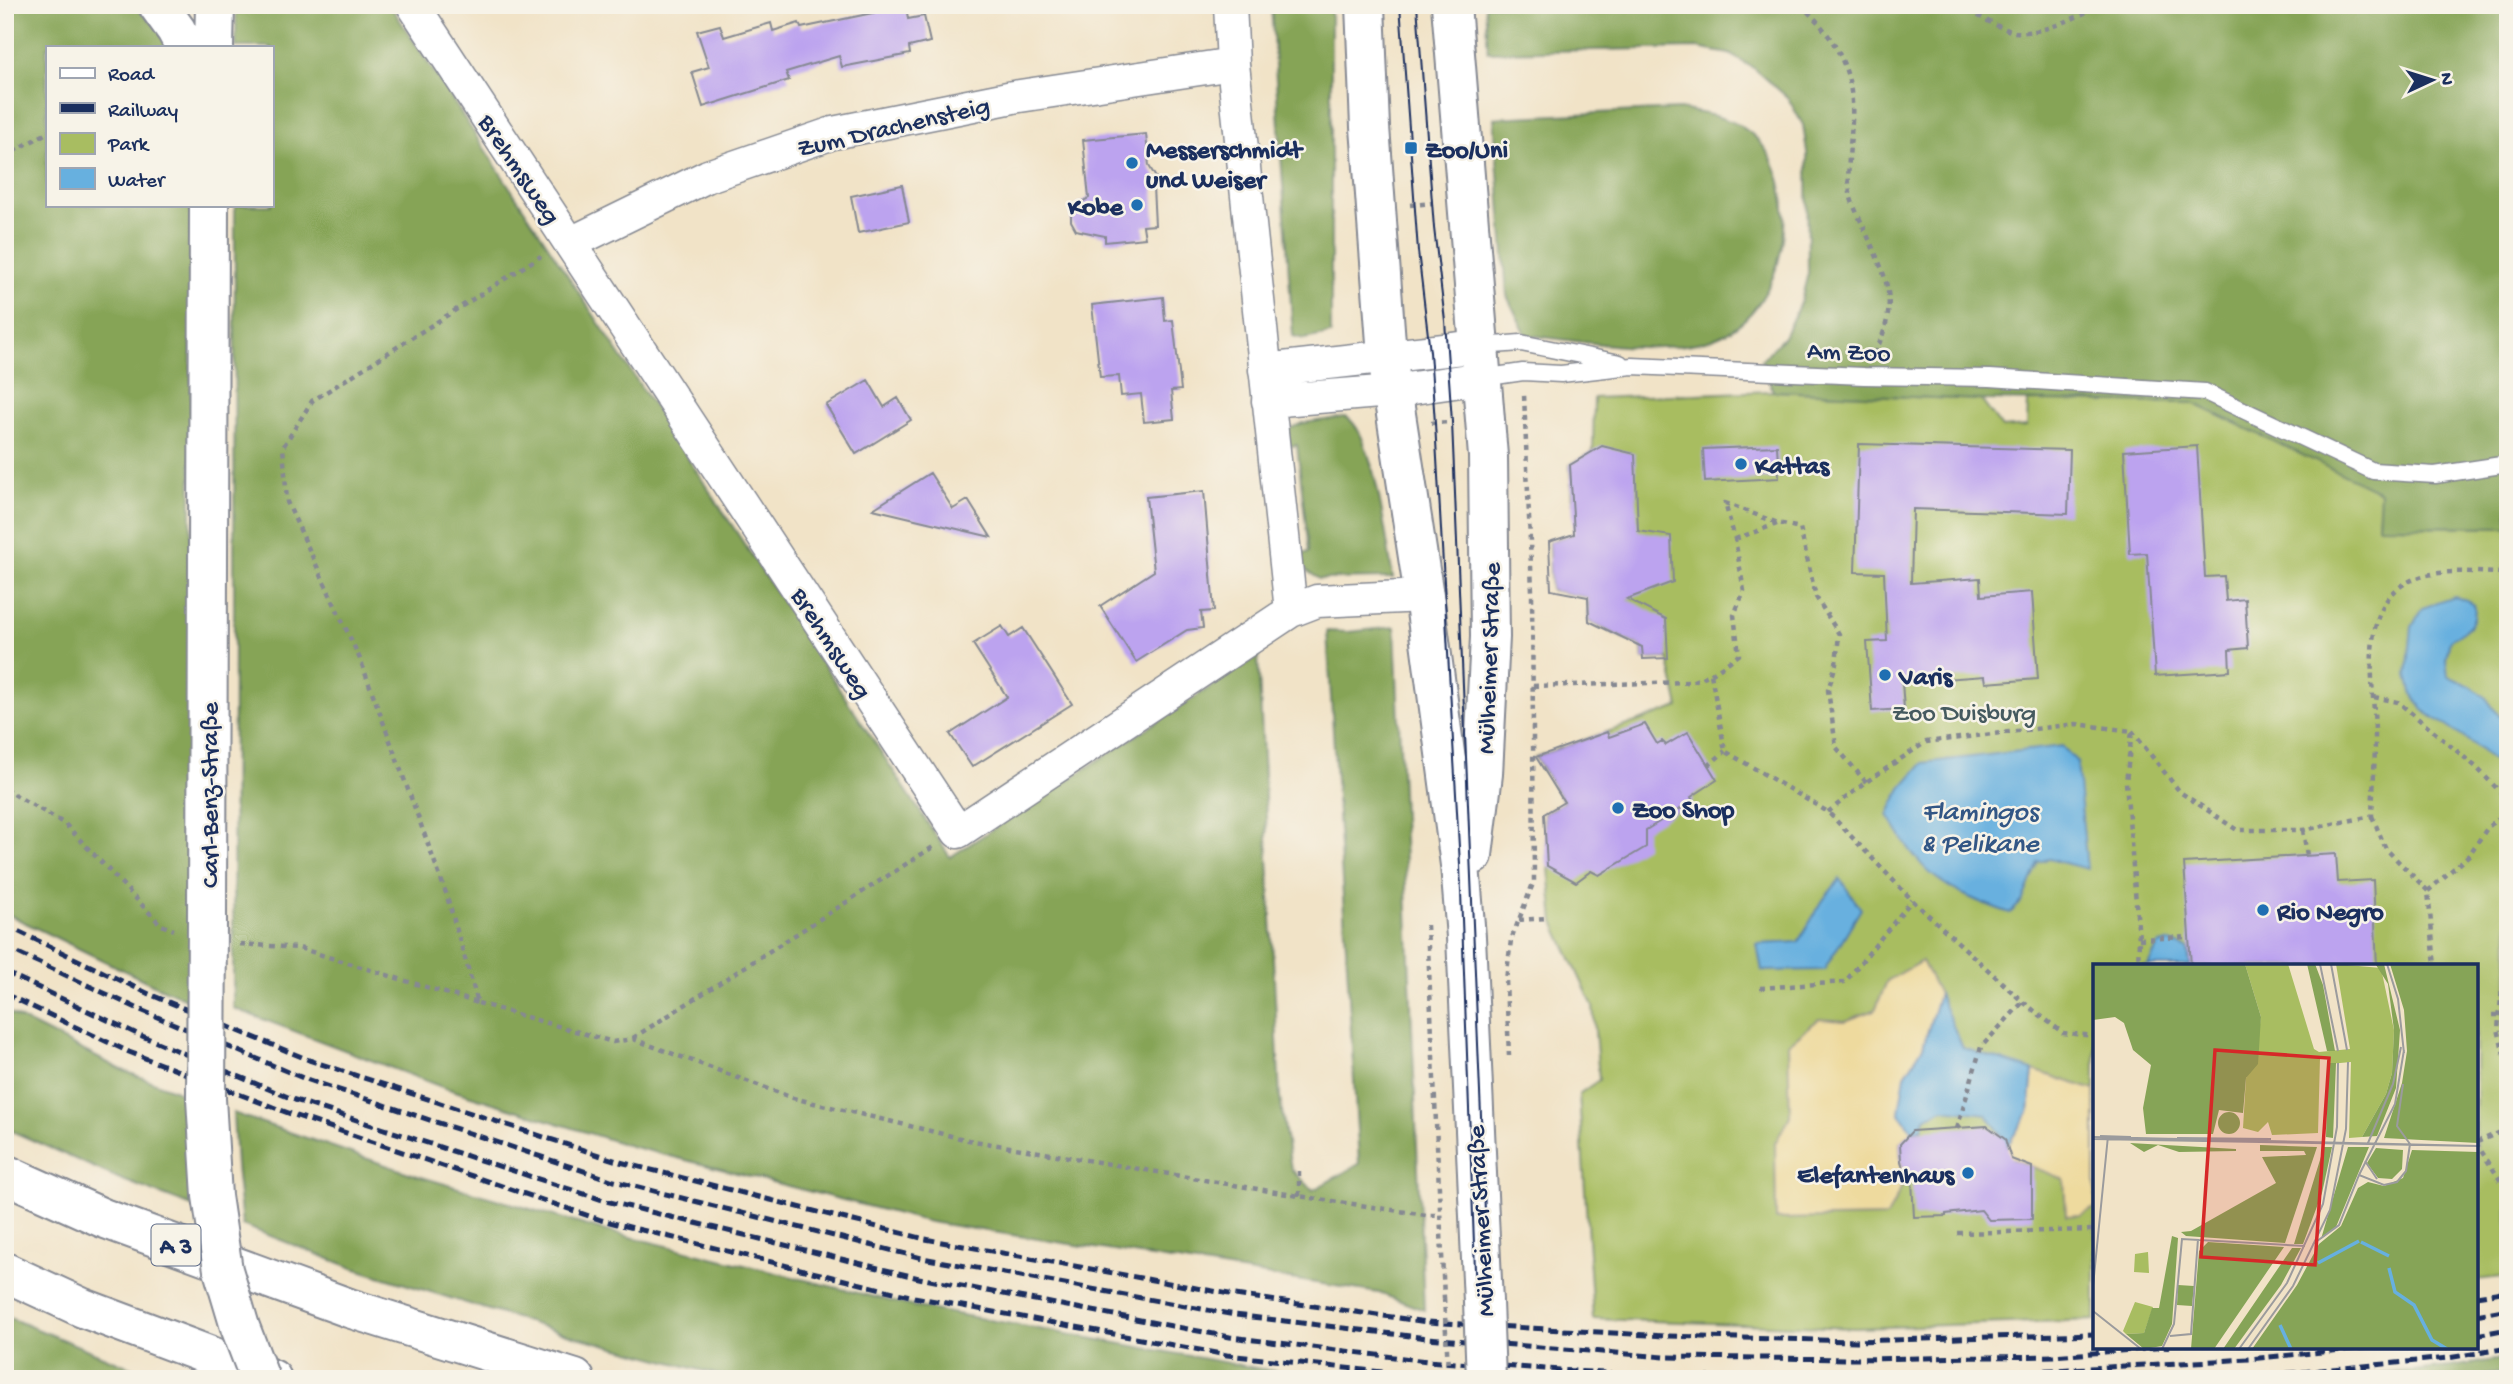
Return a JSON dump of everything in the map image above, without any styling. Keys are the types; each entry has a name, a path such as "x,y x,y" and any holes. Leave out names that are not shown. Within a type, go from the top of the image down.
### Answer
{"main road":[{"path":"158,5 184,46"},
{"path":"214,46 215,5"},
{"name":"Mülheimer Straße","path":"1365,5 1390,373 1424,596 1460,865 1466,937 1486,1379"},
{"name":"Mülheimer Straße","path":"1451,5 1488,456 1490,637 1483,774 1466,937"},
{"name":"Carl-Benz-Straße","path":"209,206 195,926 212,1196 223,1270 240,1327 260,1379"},
{"name":"A 3","path":"5,1174 103,1218 349,1308 575,1379"},
{"path":"5,1272 83,1308 272,1379"}],"street":[{"name":"Brehmsweg","path":"413,5 958,832"},
{"path":"1230,5 1233,64 1291,611"},
{"name":"Zum Drachensteig","path":"571,243 708,176 833,133 1013,97 1233,64"},
{"path":"1268,401 1390,373 1481,362"},
{"path":"1265,370 1390,373"},
{"path":"958,832 1291,611 1317,601 1424,596"}],"lane":[{"name":"Am Zoo","path":"1481,362 1521,343 1632,366"},
{"name":"Am Zoo","path":"1481,362 1523,372 1561,374 1632,366 1864,376 1990,378 2205,392 2372,471 2435,475 2508,464"}],"path":[{"path":"1800,5 1814,16 1834,42 1847,71 1852,102 1848,162 1852,200 1888,289 1890,308 1882,339 1864,376"},
{"path":"1961,5 1974,15 2015,32 2047,28 2076,19 2098,5"},
{"path":"5,156 46,134"},
{"path":"1377,208 1466,201"},
{"path":"478,1003 446,893 360,659 287,502 283,447 312,401 546,252 571,243"},
{"path":"1510,1059 1506,980 1511,940 1534,881 1533,687 1525,418"},
{"path":"1533,687 1691,682 1711,674 1739,654 1734,615 1744,591 1735,538 1725,503 1778,523 1800,528 1816,597 1839,634 1836,664 1828,690 1836,747 1866,782"},
{"path":"1735,538 1778,523"},
{"path":"2435,964 2428,891 2386,849 2372,816 2375,737 2371,656 2375,622 2390,595 2415,578 2441,572 2508,573"},
{"path":"1711,674 1725,751 1828,812 1912,900 2023,1002 2063,1033 2093,1036"},
{"path":"2374,697 2398,702 2476,767 2508,800"},
{"path":"1828,812 1866,782 1926,742 2076,723 2132,731 2180,792 2236,830 2303,830 2372,816"},
{"path":"2132,731 2126,782 2139,939 2138,964"},
{"path":"1708,765 1725,751"},
{"path":"5,789 65,824 160,925 195,926"},
{"path":"2428,891 2469,855 2488,827 2508,811"},
{"path":"2303,830 2307,856"},
{"path":"239,944 299,948 612,1042 633,1039 958,832"},
{"path":"1760,988 1845,982 1912,900"},
{"path":"1519,920 1546,918"},
{"path":"2139,939 2189,937"},
{"path":"2508,985 2502,988 2498,1029 2508,1070"},
{"path":"1957,1129 1981,1047 2023,1002"},
{"path":"2493,1015 2508,1007"},
{"path":"633,1039 793,1098 968,1140 1299,1196 1426,1215 1438,1214"},
{"path":"2478,1142 2508,1129"},
{"path":"2478,1144 2508,1192"},
{"path":"1299,1169 1299,1196"},
{"path":"1438,1196 1448,1379"},
{"path":"1957,1233 2093,1230"}],"green space":[{"path":"5,5 133,5 159,29 168,46 46,46 46,206 191,206 191,1001 5,913"},
{"path":"236,5 390,5 950,857 1258,656 1280,1098 1291,1169 1313,1190 1359,1164 1327,631 1348,632 1395,627 1424,1310 1379,1293 930,1222 630,1146 442,1087 233,1008 235,206 273,206 273,46 236,46"},
{"path":"1271,5 1331,5 1331,334 1304,339 1293,336"},
{"path":"1485,5 2508,5 2508,527 2378,526 2380,492 2193,403 1981,400 1773,391 1761,360 1784,337 1801,301 1808,273 1807,152 1803,125 1788,98 1755,69 1729,54 1697,48 1488,52"},
{"path":"1679,109 1721,118 1740,126 1757,139 1772,162 1782,188 1785,218 1782,248 1773,276 1759,302 1741,323 1717,337 1696,343 1623,346 1526,335 1507,296 1494,118"},
{"name":"Zoo Duisburg","path":"1773,391 1981,400 2002,428 2027,426 2028,401 2193,403 2381,492 2378,526 2508,527 2508,1314 2502,1277 2478,1280 2478,964 2093,964 2093,1320 1856,1328 1593,1319 1579,1094 1599,1080 1593,1006 1554,922 1544,814 1564,802 1535,757 1679,707 1668,658 1643,659 1642,647 1589,621 1588,597 1551,590 1549,542 1592,529 1592,508 1572,502 1570,465 1593,451 1594,398"},
{"path":"1346,417 1356,427 1372,465 1393,578 1319,579 1300,566 1298,555 1309,552 1297,445 1287,447 1286,430 1303,423"},
{"path":"5,1011 122,1070 184,1094 192,1206 120,1179 5,1128"},
{"path":"233,1113 418,1176 598,1229 911,1306 1318,1379 734,1379 570,1335 353,1268 242,1225"},
{"path":"5,1316 159,1379 5,1379"},
{"path":"2508,1358 2508,1372 2464,1379 2334,1379 2450,1367"}],"sand":[{"path":"1922,961 1939,994 1923,1047 1905,1075 1912,1131 1900,1144 1906,1178 1887,1217 1776,1219 1775,1143 1790,1116 1788,1044 1819,1019 1845,1021 1875,1010 1887,981"},
{"path":"2033,1070 2093,1089 2093,1209 2081,1215 2066,1216 2064,1179 2006,1157 2007,1146 2029,1111"}],"water":[{"path":"2454,597 2474,605 2475,612 2469,626 2450,640 2446,659 2448,676 2471,686 2486,698 2508,728 2508,773 2473,744 2423,710 2411,692 2407,675 2412,627 2422,608"},
{"name":"Flamingos & Pelikane","path":"2062,746 2077,762 2087,869 2049,859 2038,862 2022,902 2010,913 1961,893 1935,877 1915,856 1888,815 1901,788 1923,763"},
{"path":"1840,879 1861,909 1824,970 1762,971 1757,944 1798,942 1823,900"},
{"path":"2170,942 2188,949 2190,964 2149,964 2158,945"},
{"path":"1939,994 1963,1048 2033,1070 2029,1112 2007,1146 1987,1114 1943,1109 1925,1118 1922,1129 1912,1131 1899,1112 1905,1075 1923,1047"}],"building":[{"path":"906,6 908,19 924,16 930,42 909,47 910,54 842,67 839,56 786,72 789,80 703,107 692,72 709,67 697,31 720,25 724,37 771,23 773,31 799,23 801,28"},
{"path":"1146,134 1149,166 1158,181 1153,187 1155,225 1143,226 1145,238 1105,242 1105,236 1076,230 1071,221 1071,213 1076,205 1089,198 1083,140"},
{"path":"902,185 909,222 858,233 851,196"},
{"path":"1163,297 1165,321 1173,320 1181,390 1171,391 1174,419 1144,422 1141,394 1121,396 1119,376 1100,377 1092,305"},
{"path":"868,380 884,407 898,398 911,420 856,454 826,405"},
{"path":"1859,444 2070,450 2068,514 1913,509 1911,583 1980,578 1981,596 2032,592 2038,679 1986,683 1985,676 1902,682 1904,709 1872,711 1867,642 1887,641 1884,573 1855,572"},
{"path":"1602,446 1635,454 1638,531 1671,536 1673,582 1627,599 1666,619 1668,658 1643,659 1642,647 1589,621 1588,597 1551,590 1549,542 1574,534 1570,465"},
{"name":"Kattas","path":"1777,446 1779,478 1705,482 1703,449"},
{"path":"2197,446 2205,577 2224,576 2226,601 2245,599 2248,648 2229,650 2230,671 2155,676 2147,553 2130,554 2124,451"},
{"path":"930,473 953,509 968,500 991,537 873,509"},
{"path":"1204,491 1214,611 1201,612 1203,628 1187,630 1136,662 1100,606 1154,571 1146,497"},
{"path":"1002,626 1009,637 1023,628 1072,704 972,767 950,734 1007,697 973,644"},
{"name":"Zoo Shop","path":"1645,724 1657,744 1662,741 1666,745 1688,732 1717,780 1691,797 1693,801 1646,830 1646,847 1599,875 1591,871 1576,882 1547,866 1544,814 1564,802 1536,757 1607,732 1609,737"},
{"name":"Rio Negro","path":"2336,854 2338,882 2373,880 2377,964 2191,964 2184,863"},
{"name":"Elefantenhaus","path":"1987,1126 2005,1139 2011,1159 2032,1167 2032,1219 1989,1220 1981,1210 1946,1216 1914,1217 1912,1181 1906,1178 1900,1144 1912,1131"}],"tram line":[{"path":"1400,5 1418,251 1435,423 1460,865 1479,1379"},
{"path":"1417,5 1452,422 1492,1379"}],"railway":[{"path":"5,925 149,994 309,1060 620,1162 925,1239 1235,1295 1427,1322 1665,1336 1856,1341 2093,1334"},
{"path":"5,947 143,1011 303,1078 614,1181 922,1258 1235,1315 1427,1338 1665,1357 1855,1359 2054,1356 2143,1349"},
{"path":"5,972 135,1033 295,1100 606,1201 919,1278 1230,1337 1427,1361 1663,1377 1855,1378 2054,1370 2250,1359 2352,1349"},
{"path":"5,994 129,1052 291,1114 601,1220 914,1297 1227,1355 1446,1379"},
{"path":"2478,1296 2508,1291"},
{"path":"2478,1315 2508,1309"},
{"path":"2478,1335 2508,1329"},
{"path":"2227,1379 2448,1358 2508,1348"}],"place":[{"name":"Zoo/Uni","path":"1411,148"},
{"name":"Messerschmidt und Weiser","path":"1132,163"},
{"name":"Kobe","path":"1137,205"},
{"name":"Kattas","path":"1741,464"},
{"name":"Varis","path":"1885,675"},
{"name":"Zoo Shop","path":"1618,808"},
{"name":"Rio Negro","path":"2263,910"},
{"name":"Elefantenhaus","path":"1968,1173"}]}
